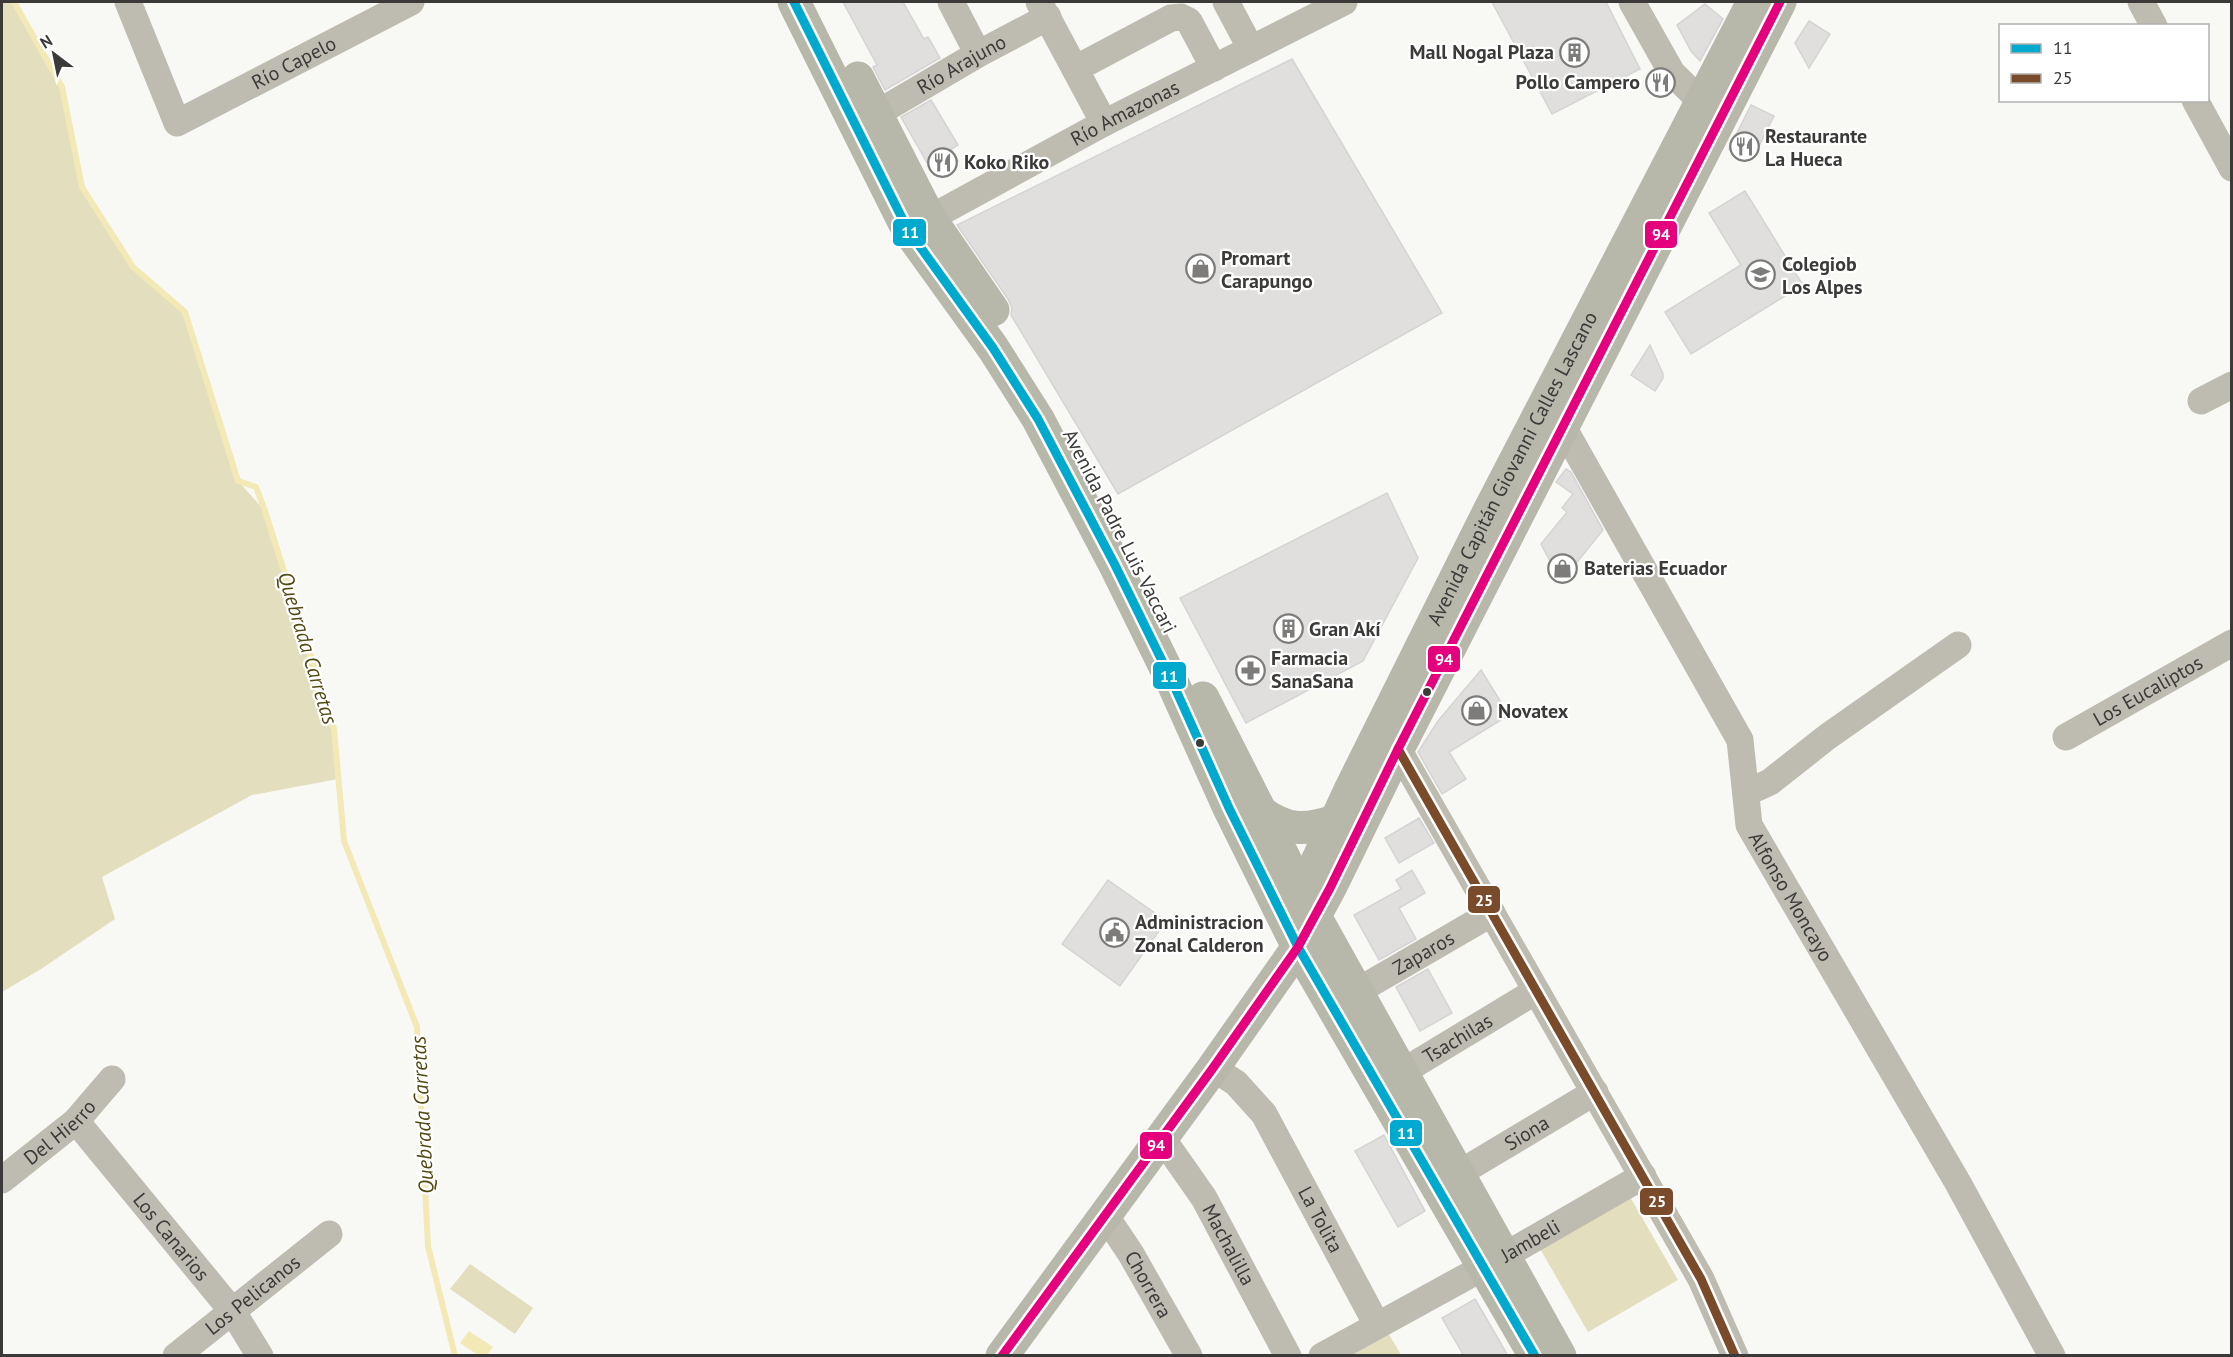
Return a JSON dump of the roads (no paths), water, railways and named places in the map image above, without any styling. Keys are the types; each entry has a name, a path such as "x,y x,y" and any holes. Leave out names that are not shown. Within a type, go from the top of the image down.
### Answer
{"main road":[{"name":"Avenida Padre Luis Vaccari","path":"794,2 919,224 1038,419 1115,564 1171,679 1229,808 1301,921 1494,1261 1560,1356"},
{"name":"Avenida Padre Luis Vaccari","path":"819,2 876,114 919,224 1010,334 1059,409 1261,812 1301,921 1356,992 1390,1080 1458,1174 1535,1356"},
{"name":"Avenida Capitán Giovanni Calles Lascano","path":"1301,921 1398,749 1563,427 1710,111 1753,2"},
{"name":"Avenida Capitán Giovanni Calles Lascano","path":"1002,1356 1213,1068 1276,978 1301,921 1335,821 1490,509 1710,111 1780,2"},
{"path":"1261,812 1274,822 1300,828 1317,827 1335,821"}],"street":[{"name":"Río Capelo","path":"129,2 177,123 411,2"},
{"path":"951,2 978,54"},
{"path":"1226,2 1251,49"},
{"name":"Río Amazonas","path":"919,224 1104,123 1344,2"},
{"path":"1632,2 1672,73 1710,111"},
{"path":"2141,2 2153,24"},
{"name":"Río Arajuno","path":"876,114 978,54 1043,9"},
{"path":"1043,9 1104,123"},
{"path":"1075,69 1171,18 1181,17 1189,21 1214,68"},
{"path":"2195,102 2232,168"},
{"path":"2202,401 2232,385"},
{"name":"Alfonso Moncayo","path":"1563,427 1740,740 1749,825 1958,1183 2052,1356"},
{"name":"Los Eucaliptos","path":"2066,737 2232,643"},
{"path":"1746,793 1770,782 1827,737 1958,645"},
{"path":"1398,749 1701,1279 1735,1356"},
{"name":"Zaparos","path":"1356,992 1492,913"},
{"name":"Tsachilas","path":"1390,1080 1536,991"},
{"name":"La Tolita","path":"1213,1068 1236,1083 1264,1114 1377,1325"},
{"name":"Del Hierro","path":"2,1180 76,1121 112,1079"},
{"name":"Siona","path":"1458,1174 1595,1092"},
{"name":"Los Canarios","path":"76,1121 233,1312 261,1356"},
{"name":"Machalilla","path":"1162,1138 1204,1198 1288,1356"},
{"name":"Jambeli","path":"1322,1356 1643,1176"},
{"name":"Chorrera","path":"1105,1215 1131,1254 1189,1356"},
{"name":"Los Pelicanos","path":"176,1356 329,1234"}],"waterway":[{"name":"Quebrada Carretas","path":"14,2 62,87 82,187 133,267 185,312 238,481 256,487 265,511 334,729 344,841 417,1027 428,1246 455,1356"}],"place":[{"name":"Mall Nogal Plaza","path":"1575,52"},
{"name":"Pollo Campero","path":"1661,82"},
{"name":"Restaurante La Hueca","path":"1744,147"},
{"name":"Koko Riko","path":"943,162"},
{"name":"Promart Carapungo","path":"1200,269"},
{"name":"Colegiob Los Alpes","path":"1761,275"},
{"name":"Baterias Ecuador","path":"1563,568"},
{"name":"Gran Akí","path":"1288,629"},
{"name":"Farmacia SanaSana","path":"1250,670"},
{"name":"Novatex","path":"1477,711"},
{"name":"Administracion Zonal Calderon","path":"1114,933"}]}
